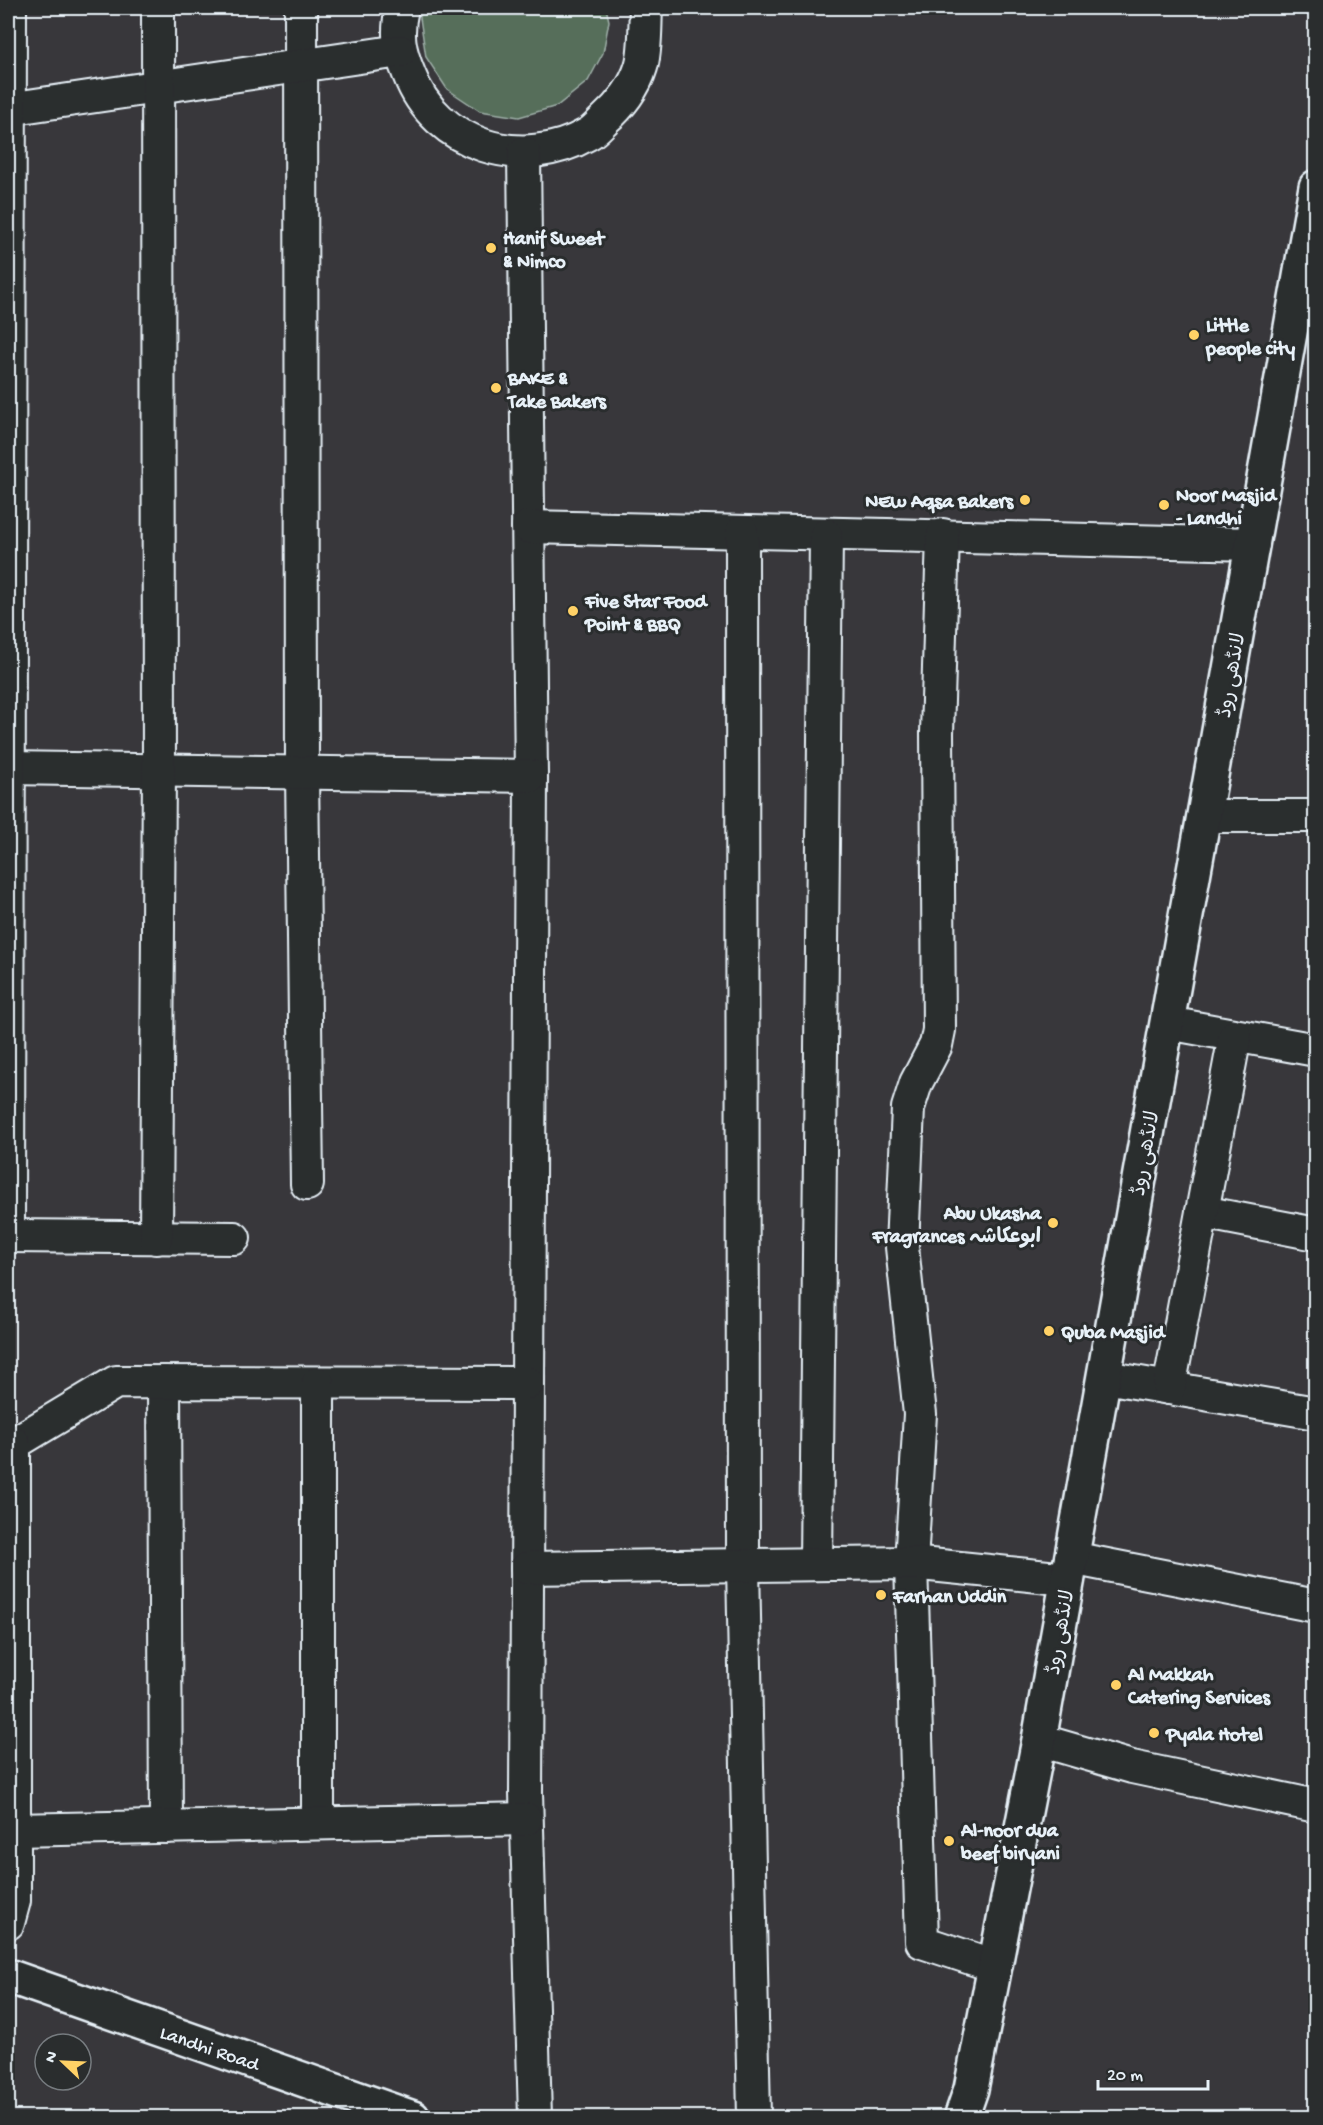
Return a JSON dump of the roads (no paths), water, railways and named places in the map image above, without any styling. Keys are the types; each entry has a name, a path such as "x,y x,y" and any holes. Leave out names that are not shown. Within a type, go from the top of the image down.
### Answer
{"main road":[{"name":"لانڈھی روڈ","path":"962,2118 971,2089 1039,1740 1316,187"},
{"name":"Landhi Road","path":"8,1976 394,2114"}],"street":[{"path":"10,8 8,109 8,1236 234,1238"},
{"path":"156,1238 159,770 158,8"},
{"path":"300,8 302,772 307,1184"},
{"path":"402,8 398,25 400,51 416,92 444,125 482,146 524,153 548,150 589,134 621,105 641,67 647,8"},
{"path":"8,109 400,51"},
{"path":"524,153 531,776 526,1819 535,2118"},
{"path":"528,527 826,535 943,534 1253,544"},
{"path":"742,532 744,1565 754,2118"},
{"path":"943,534 937,733 939,1030 936,1045 916,1083 908,1108 902,1247 920,1414 912,1563 922,1942 994,1966"},
{"path":"816,1564 826,535"},
{"path":"8,768 531,776"},
{"path":"1205,816 1316,816"},
{"path":"1168,1023 1316,1050"},
{"path":"1169,1388 1235,1036"},
{"path":"1202,1212 1316,1234"},
{"path":"1104,1377 1316,1413"},
{"path":"8,1923 14,1902 11,1445 116,1382 528,1383"},
{"path":"164,1382 166,1827"},
{"path":"318,1383 318,1823"},
{"path":"527,1568 912,1563 1070,1568 1316,1606"},
{"path":"1039,1740 1132,1767 1316,1806"},
{"path":"14,1830 526,1819"}],"place":[{"name":"Hanif Sweet & Nimco","path":"491,248"},
{"name":"Little people city","path":"1194,335"},
{"name":"BAKE & Take Bakers","path":"496,388"},
{"name":"NEw Aqsa Bakers","path":"1025,500"},
{"name":"Noor Masjid - Landhi","path":"1164,505"},
{"name":"Five Star Food Point & BBQ","path":"573,611"},
{"name":"Abu Ukasha Fragrances ابوعکاشہ","path":"1053,1223"},
{"name":"Quba Masjid","path":"1049,1331"},
{"name":"Farhan Uddin","path":"881,1595"},
{"name":"Al Makkah Catering Services","path":"1116,1685"},
{"name":"Pyala Hotel","path":"1154,1733"},
{"name":"Al-noor dua beef biryani","path":"949,1841"}]}
